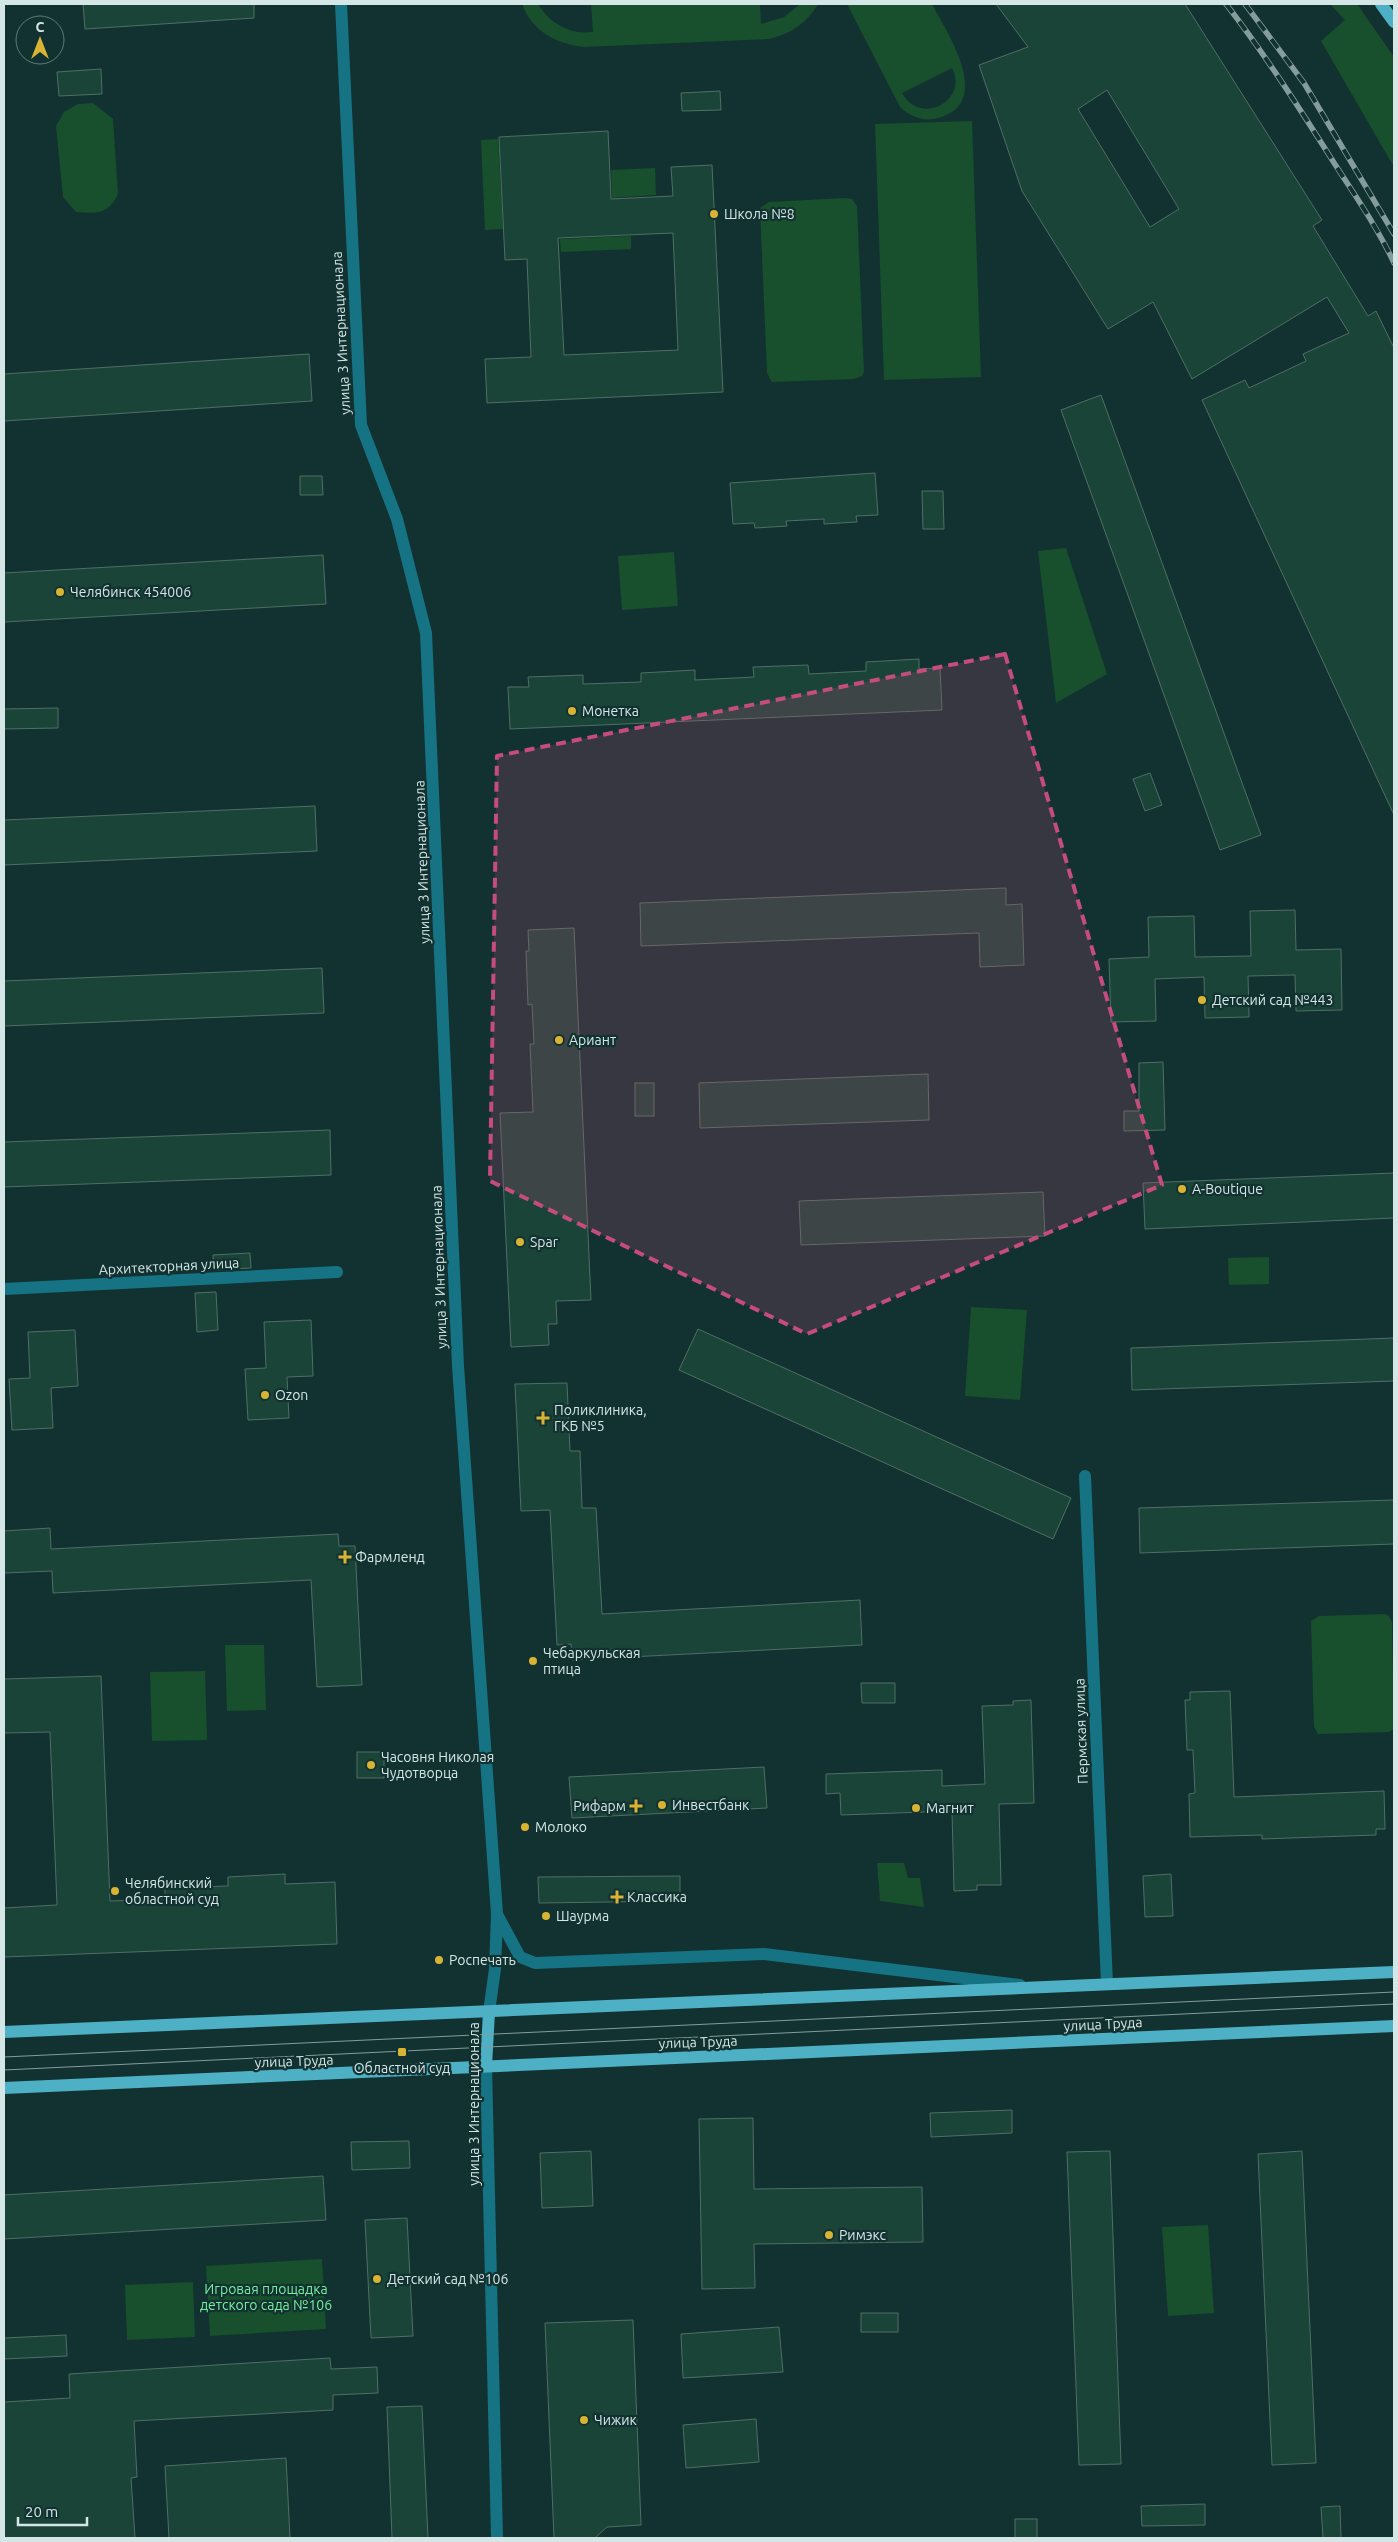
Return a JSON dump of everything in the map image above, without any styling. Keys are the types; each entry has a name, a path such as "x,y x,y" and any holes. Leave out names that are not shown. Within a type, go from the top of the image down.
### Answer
{"main road":[{"path":"1381,4 1394,22"},
{"path":"4,2032 1394,1972"},
{"name":"улица 3 Интернационала","path":"486,2066 489,2012"},
{"name":"улица Труда","path":"4,2088 1394,2026"}],"street":[{"name":"улица 3 Интернационала","path":"341,4 361,425 398,519 426,633 458,1366 497,1914 495,1969 489,2012"},
{"name":"Архитекторная улица","path":"4,1289 337,1272"},
{"name":"Пермская улица","path":"1085,1476 1107,1984"},
{"path":"497,1914 520,1957 535,1963 764,1954 1042,1987"},
{"name":"улица 3 Интернационала","path":"486,2066 497,2538"}],"highlighted area":[{"path":"1005,654 1162,1185 807,1334 490,1181 497,756"}],"green space":[{"path":"522,4 538,4 554,22 568,29 576,32 593,32 591,4 760,4 761,24 784,17 800,4 818,4 809,17 798,27 769,39 584,47 564,43 546,34 532,22"},
{"path":"847,4 932,4 956,49 965,83 963,98 955,110 938,118 928,119 918,118 900,107","holes":["952,68 956,80 954,90 949,99 941,105 931,108 920,108 910,103 902,93"]},
{"path":"1330,4 1357,4 1394,57 1394,167 1321,41 1345,20"},
{"path":"93,103 113,119 118,194 106,209 90,213 76,212 63,197 56,126 64,112 78,104"},
{"path":"972,121 981,377 884,380 875,124"},
{"path":"498,139 503,229 485,230 481,140"},
{"path":"655,168 656,195 612,198 611,170"},
{"path":"852,199 857,206 864,372 862,376 854,379 772,382 767,373 760,208 769,202"},
{"path":"631,236 631,249 561,252 560,239"},
{"path":"1066,548 1107,674 1056,703 1038,551"},
{"path":"674,552 678,606 622,610 618,556"},
{"path":"1269,1257 1269,1284 1229,1285 1228,1258"},
{"path":"971,1307 1027,1310 1020,1400 965,1396"},
{"path":"1385,1614 1389,1616 1392,1622 1394,1729 1389,1732 1318,1734 1314,1727 1311,1621 1319,1616"},
{"path":"225,1645 264,1645 266,1710 227,1711"},
{"path":"205,1671 207,1740 152,1741 150,1672"},
{"path":"877,1863 904,1863 908,1878 920,1878 924,1907 880,1901"},
{"path":"1208,2225 1214,2313 1168,2316 1162,2227"},
{"name":"Игровая площадка детского сада №106","path":"322,2259 326,2329 210,2336 206,2266"},
{"path":"193,2282 195,2337 127,2340 125,2285"}],"building":[{"path":"83,4 254,4 254,18 85,29"},
{"path":"996,4 1185,4 1322,220 1313,226 1368,316 1376,311 1394,348 1394,815 1202,400 1245,380 1249,388 1306,361 1303,354 1349,333 1327,297 1192,379 1153,302 1108,329 1022,191 979,65 1028,47","holes":["1107,90 1179,209 1150,227 1078,109"]},
{"path":"101,69 102,94 59,96 57,72"},
{"path":"720,91 721,110 682,111 681,93"},
{"path":"608,131 611,199 673,196 671,167 712,165 723,392 487,403 485,359 531,357 527,259 505,260 499,137","holes":["673,233 678,350 564,355 558,238"]},
{"path":"309,354 312,401 4,421 4,374"},
{"path":"1101,395 1261,835 1220,850 1061,410"},
{"path":"875,473 878,515 856,516 857,522 824,524 824,519 786,521 787,526 755,528 754,523 733,524 730,483"},
{"path":"300,476 322,476 323,495 300,495"},
{"path":"922,491 943,491 944,529 923,529"},
{"path":"323,555 326,604 4,622 4,573"},
{"path":"919,659 919,669 940,668 942,710 510,729 508,687 529,687 528,677 583,675 583,684 641,682 641,673 695,670 695,680 754,677 753,667 808,665 809,674 866,671 866,662"},
{"path":"58,708 58,728 4,729 4,709"},
{"path":"1150,773 1162,805 1145,811 1133,779"},
{"path":"315,806 317,851 4,865 4,820"},
{"path":"1006,888 1006,905 1022,904 1024,965 980,967 979,933 641,946 640,903"},
{"path":"1295,910 1296,950 1341,949 1342,1010 1296,1011 1295,975 1248,976 1249,1017 1205,1018 1204,977 1155,979 1156,1021 1111,1022 1109,959 1149,957 1148,917 1194,916 1195,957 1251,956 1250,911"},
{"path":"574,928 591,1300 556,1301 557,1324 548,1324 549,1345 511,1347 500,1113 533,1112 530,1044 534,1044 532,1004 528,1005 526,951 529,951 528,930"},
{"path":"322,968 324,1013 4,1026 4,981"},
{"path":"1163,1062 1165,1130 1124,1131 1124,1111 1139,1111 1139,1063"},
{"path":"928,1074 929,1120 700,1128 699,1083"},
{"path":"635,1083 654,1083 654,1116 635,1116"},
{"path":"330,1130 331,1175 4,1187 4,1142"},
{"path":"1394,1173 1394,1218 1145,1229 1143,1183"},
{"path":"1043,1192 1045,1236 801,1245 799,1201"},
{"path":"250,1253 251,1268 214,1270 213,1255"},
{"path":"216,1292 218,1330 197,1332 195,1293"},
{"path":"311,1320 313,1376 287,1377 289,1418 248,1420 245,1369 266,1368 264,1322"},
{"path":"698,1329 1071,1498 1053,1539 679,1370"},
{"path":"75,1330 78,1386 51,1388 53,1428 12,1430 9,1379 30,1378 28,1332"},
{"path":"1394,1338 1394,1381 1132,1390 1131,1348"},
{"path":"567,1383 570,1451 580,1451 582,1508 596,1508 602,1614 860,1600 862,1645 572,1660 571,1644 557,1645 550,1510 521,1511 515,1384"},
{"path":"1394,1500 1394,1544 1140,1553 1139,1508"},
{"path":"50,1528 51,1549 338,1534 339,1546 355,1546 362,1685 317,1687 311,1580 53,1593 52,1571 4,1573 4,1531"},
{"path":"101,1676 110,1901 165,1899 165,1888 228,1886 228,1877 285,1874 285,1884 335,1882 337,1944 4,1957 4,1908 57,1905 50,1732 4,1733 4,1679"},
{"path":"861,1683 895,1683 895,1703 862,1703"},
{"path":"1230,1691 1234,1797 1384,1791 1385,1829 1376,1829 1376,1835 1262,1839 1262,1835 1190,1837 1189,1794 1195,1793 1193,1750 1187,1750 1185,1700 1190,1700 1190,1692"},
{"path":"1031,1700 1034,1803 999,1804 1001,1885 977,1885 977,1890 954,1891 952,1811 841,1815 840,1793 826,1794 826,1774 942,1770 942,1786 985,1784 982,1706 1013,1705 1013,1701"},
{"name":"Часовня Николая Чудотворца","path":"357,1752 384,1752 384,1778 357,1778"},
{"path":"764,1767 767,1808 572,1818 569,1777"},
{"path":"1171,1874 1173,1916 1145,1917 1143,1876"},
{"path":"680,1876 680,1901 539,1903 538,1877"},
{"path":"1012,2110 1012,2133 931,2137 930,2113"},
{"path":"753,2118 754,2189 922,2187 923,2242 754,2244 755,2288 702,2289 699,2119"},
{"path":"409,2141 410,2168 352,2170 351,2142"},
{"path":"591,2151 593,2206 542,2208 540,2153"},
{"path":"1110,2151 1121,2464 1079,2465 1067,2152"},
{"path":"1302,2151 1316,2463 1272,2465 1258,2154"},
{"path":"323,2176 326,2220 4,2239 4,2195"},
{"path":"407,2218 413,2336 371,2338 365,2220"},
{"path":"861,2313 898,2313 898,2332 861,2332"},
{"path":"633,2320 641,2525 607,2527 595,2538 554,2538 545,2323"},
{"path":"779,2327 783,2372 683,2378 681,2334"},
{"path":"66,2335 67,2356 4,2359 4,2338"},
{"path":"330,2358 331,2369 377,2367 378,2393 333,2395 333,2410 134,2421 137,2477 131,2478 135,2538 4,2538 4,2402 70,2398 69,2374"},
{"path":"422,2406 428,2538 392,2538 387,2407"},
{"path":"756,2419 759,2462 686,2468 683,2425"},
{"path":"286,2458 290,2538 169,2538 165,2466"},
{"path":"1205,2504 1205,2525 1142,2526 1141,2506"},
{"path":"1340,2506 1341,2538 1323,2538 1321,2507"},
{"path":"1015,2519 1037,2519 1037,2538 1015,2538"}],"tram line":[{"path":"4,2057 1394,1992"},
{"path":"4,2070 1394,2004"}],"railway":[{"path":"1226,4 1306,119 1372,223 1394,263"},
{"path":"1245,4 1304,83 1394,234"}],"place":[{"name":"Школа №8","path":"714,214"},
{"name":"Челябинск 454006","path":"60,592"},
{"name":"Монетка","path":"572,711"},
{"name":"Детский сад №443","path":"1202,1000"},
{"name":"Ариант","path":"559,1040"},
{"name":"A-Boutique","path":"1182,1189"},
{"name":"Spar","path":"520,1242"},
{"name":"Ozon","path":"265,1395"},
{"name":"Поликлиника, ГКБ №5","path":"543,1418"},
{"name":"Фармленд","path":"345,1557"},
{"name":"Чебаркульская птица","path":"533,1661"},
{"name":"Часовня Николая Чудотворца","path":"371,1765"},
{"name":"Инвестбанк","path":"662,1805"},
{"name":"Рифарм","path":"636,1806"},
{"name":"Магнит","path":"916,1808"},
{"name":"Молоко","path":"525,1827"},
{"name":"Челябинский областной суд","path":"115,1891"},
{"name":"Классика","path":"617,1897"},
{"name":"Шаурма","path":"546,1916"},
{"name":"Роспечать","path":"439,1960"},
{"name":"Областной суд","path":"402,2052"},
{"name":"Римэкс","path":"829,2235"},
{"name":"Детский сад №106","path":"377,2279"},
{"name":"Чижик","path":"584,2420"}]}
